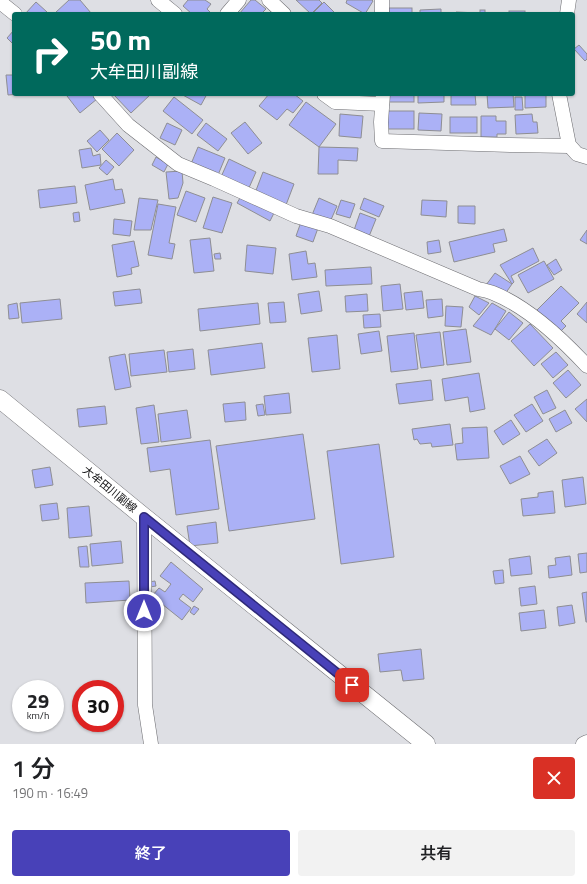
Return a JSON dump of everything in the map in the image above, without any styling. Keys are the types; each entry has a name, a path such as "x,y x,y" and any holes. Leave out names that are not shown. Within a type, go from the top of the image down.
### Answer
{"main road":[{"name":"大牟田川副線","path":"0,399 426,744"}],"street":[{"path":"158,0 173,12"},
{"path":"229,12 239,0"},
{"path":"269,0 282,12"},
{"path":"382,0 382,12"},
{"path":"567,12 569,0"},
{"path":"0,2 12,12"},
{"path":"102,96 128,125 178,164 296,216 330,226 478,289 493,292 516,304 536,318 571,349 587,366"},
{"path":"327,96 335,102 383,99 381,122 382,141 569,146"},
{"path":"559,96 569,146 577,154 587,157"},
{"path":"144,517 145,705 151,744"},
{"path":"583,744 587,742"}],"building":[{"path":"69,0 80,0 90,12 56,12"},
{"path":"188,0 205,0 211,4 207,9 210,12 190,12 183,6"},
{"path":"251,0 255,0 266,9 263,12 241,12"},
{"path":"296,0 319,0 322,3 313,12 309,12"},
{"path":"347,0 373,1 366,12 362,12 346,3"},
{"path":"36,2 47,12 27,12"},
{"path":"324,2 334,12 314,12"},
{"path":"389,8 412,8 412,12 389,12"},
{"path":"441,9 441,12 420,12 420,10"},
{"path":"509,11 525,11 525,12"},
{"path":"12,32 12,43 7,38"},
{"path":"579,45 587,54 587,59 585,61 575,50"},
{"path":"6,75 12,75 12,95 8,95"},
{"path":"67,96 95,96 97,99 80,113"},
{"path":"115,96 149,96 131,113"},
{"path":"185,96 206,96 201,105"},
{"path":"267,96 297,96 303,101 293,113 287,109 277,120 259,106"},
{"path":"341,96 365,96 365,99"},
{"path":"387,96 414,96 414,102 387,102"},
{"path":"418,96 444,96 444,102 418,103"},
{"path":"451,96 475,96 476,105 451,105"},
{"path":"487,96 513,96 514,107 488,108"},
{"path":"525,96 546,96 546,107 525,108"},
{"path":"174,97 203,120 192,134 163,111"},
{"path":"515,97 522,97 523,110 515,110"},
{"path":"306,102 336,124 319,147 289,125"},
{"path":"386,111 414,111 414,129 386,129"},
{"path":"419,113 442,114 441,131 418,130"},
{"path":"340,114 363,116 361,138 339,136"},
{"path":"532,114 533,122 537,122 538,133 516,134 515,115"},
{"path":"481,116 496,116 496,121 506,121 506,134 497,134 497,137 481,137"},
{"path":"450,117 477,117 477,133 450,133"},
{"path":"245,122 262,143 248,154 231,133"},
{"path":"167,123 182,130 175,145 160,138"},
{"path":"206,123 227,139 218,151 197,135"},
{"path":"100,130 109,140 97,152 87,141"},
{"path":"117,133 134,150 119,166 102,149"},
{"path":"198,147 225,158 218,175 191,164"},
{"path":"319,147 358,148 357,161 338,160 338,174 318,174"},
{"path":"91,148 93,156 100,154 101,165 82,168 79,150"},
{"path":"156,157 168,164 164,172 152,165"},
{"path":"229,159 256,172 248,190 221,177"},
{"path":"106,160 114,167 107,175 99,168"},
{"path":"182,171 183,183 178,198 169,199 166,172"},
{"path":"263,172 294,184 286,205 255,193"},
{"path":"113,179 115,190 122,189 125,203 90,210 85,185"},
{"path":"75,186 77,203 40,208 38,190"},
{"path":"186,191 205,198 196,222 177,215"},
{"path":"243,193 275,211 270,221 237,203"},
{"path":"213,197 232,203 222,233 203,228"},
{"path":"139,198 158,200 151,230 134,230"},
{"path":"319,198 337,206 330,222 312,215"},
{"path":"364,198 384,206 379,217 360,209"},
{"path":"341,200 355,204 350,218 336,214"},
{"path":"422,200 447,201 446,217 421,215"},
{"path":"158,204 176,207 169,243 175,244 172,259 148,255"},
{"path":"458,206 475,206 475,224 458,223"},
{"path":"79,212 80,221 74,222 73,213"},
{"path":"360,213 376,219 368,239 353,233"},
{"path":"114,219 132,221 130,236 113,234"},
{"path":"301,222 318,228 313,242 296,236"},
{"path":"504,229 507,241 493,244 495,252 454,262 449,242"},
{"path":"587,230 587,244 580,240"},
{"path":"210,238 214,271 194,273 190,240"},
{"path":"439,240 441,252 428,254 427,242"},
{"path":"134,241 139,266 131,268 132,274 117,277 112,245"},
{"path":"247,245 276,248 273,274 245,271"},
{"path":"533,248 539,261 511,276 514,282 512,284 500,265"},
{"path":"306,251 308,264 315,263 317,277 292,280 289,254"},
{"path":"220,253 221,259 215,259 214,254"},
{"path":"556,259 562,270 554,275 547,265"},
{"path":"544,261 554,279 528,293 518,275"},
{"path":"371,267 372,284 326,286 325,270"},
{"path":"495,273 512,284 503,297 486,285"},
{"path":"400,284 403,309 383,311 381,286"},
{"path":"561,286 579,303 561,321 566,326 560,332 537,310"},
{"path":"140,289 142,303 115,306 113,292"},
{"path":"319,291 322,311 301,314 298,294"},
{"path":"422,291 424,308 406,310 404,293"},
{"path":"367,294 368,311 346,312 345,296"},
{"path":"475,296 489,303 479,315 469,307"},
{"path":"60,299 62,319 22,323 20,303"},
{"path":"442,299 443,316 428,318 426,300"},
{"path":"284,302 286,322 270,323 268,303"},
{"path":"587,302 587,323 577,314"},
{"path":"17,303 19,318 9,319 8,305"},
{"path":"258,303 260,324 200,331 198,309"},
{"path":"492,303 506,311 491,335 473,326"},
{"path":"446,306 463,307 461,327 445,326"},
{"path":"509,312 523,323 509,340 495,329"},
{"path":"380,314 381,327 364,328 363,315"},
{"path":"530,324 553,348 534,366 511,341"},
{"path":"466,329 471,362 447,365 443,332"},
{"path":"379,331 382,351 361,354 358,334"},
{"path":"440,332 444,365 421,368 416,335"},
{"path":"414,333 418,369 391,372 387,336"},
{"path":"337,335 340,369 312,372 308,338"},
{"path":"262,343 265,368 211,375 208,350"},
{"path":"193,349 195,369 169,372 167,352"},
{"path":"164,350 167,372 131,376 129,354"},
{"path":"556,352 568,365 553,378 541,364"},
{"path":"125,354 131,387 115,390 109,357"},
{"path":"568,370 581,385 566,398 553,383"},
{"path":"479,373 485,409 470,412 468,397 445,401 442,379"},
{"path":"431,380 433,400 399,404 396,384"},
{"path":"547,390 556,408 543,414 534,397"},
{"path":"289,393 291,413 266,415 264,396"},
{"path":"587,399 587,422 575,409"},
{"path":"245,402 246,420 225,422 223,404"},
{"path":"263,404 265,415 258,416 256,405"},
{"path":"532,404 543,421 526,432 514,415"},
{"path":"154,405 159,442 141,444 136,408"},
{"path":"105,406 107,424 79,427 77,409"},
{"path":"187,410 191,438 161,442 158,414"},
{"path":"565,410 572,423 556,432 549,419"},
{"path":"511,420 520,434 503,445 494,431"},
{"path":"450,424 453,445 432,447 431,443 420,444 417,439 414,440 412,429"},
{"path":"487,427 489,458 457,460 455,444 463,443 462,428"},
{"path":"303,434 315,519 229,531 216,446"},
{"path":"547,439 557,453 539,466 528,451"},
{"path":"210,440 219,509 176,515 170,469 150,472 147,448"},
{"path":"379,444 394,557 341,564 327,451"},
{"path":"520,456 530,474 510,484 500,466"},
{"path":"50,467 53,485 35,488 32,470"},
{"path":"583,477 586,504 565,507 562,480"},
{"path":"553,491 555,513 523,516 521,499 538,497 538,493"},
{"path":"57,503 59,519 42,521 40,505"},
{"path":"89,506 92,536 69,538 67,508"},
{"path":"216,522 218,543 190,546 187,526"},
{"path":"121,541 123,563 92,566 90,544"},
{"path":"87,546 89,567 80,567 78,547"},
{"path":"587,553 587,572 580,573 578,554"},
{"path":"530,556 532,574 511,576 509,559"},
{"path":"570,556 572,575 549,578 548,566 556,565 555,558"},
{"path":"171,562 203,589 193,602 183,594 179,599 191,608 182,620 152,596 159,588 165,592 171,584 160,576"},
{"path":"503,570 504,583 495,584 493,571"},
{"path":"129,581 130,600 86,603 85,583"},
{"path":"155,581 156,586 150,587 149,582"},
{"path":"535,586 537,604 521,606 519,588"},
{"path":"587,592 587,622 586,622 582,593"},
{"path":"572,605 575,623 559,626 557,607"},
{"path":"136,606 137,614 126,616 125,607"},
{"path":"194,606 199,609 194,615 190,612"},
{"path":"544,610 546,628 521,631 519,613"},
{"path":"421,649 424,679 403,681 401,670 380,672 378,654"}],"route":[{"path":"144,611 144,517 352,685"}]}
